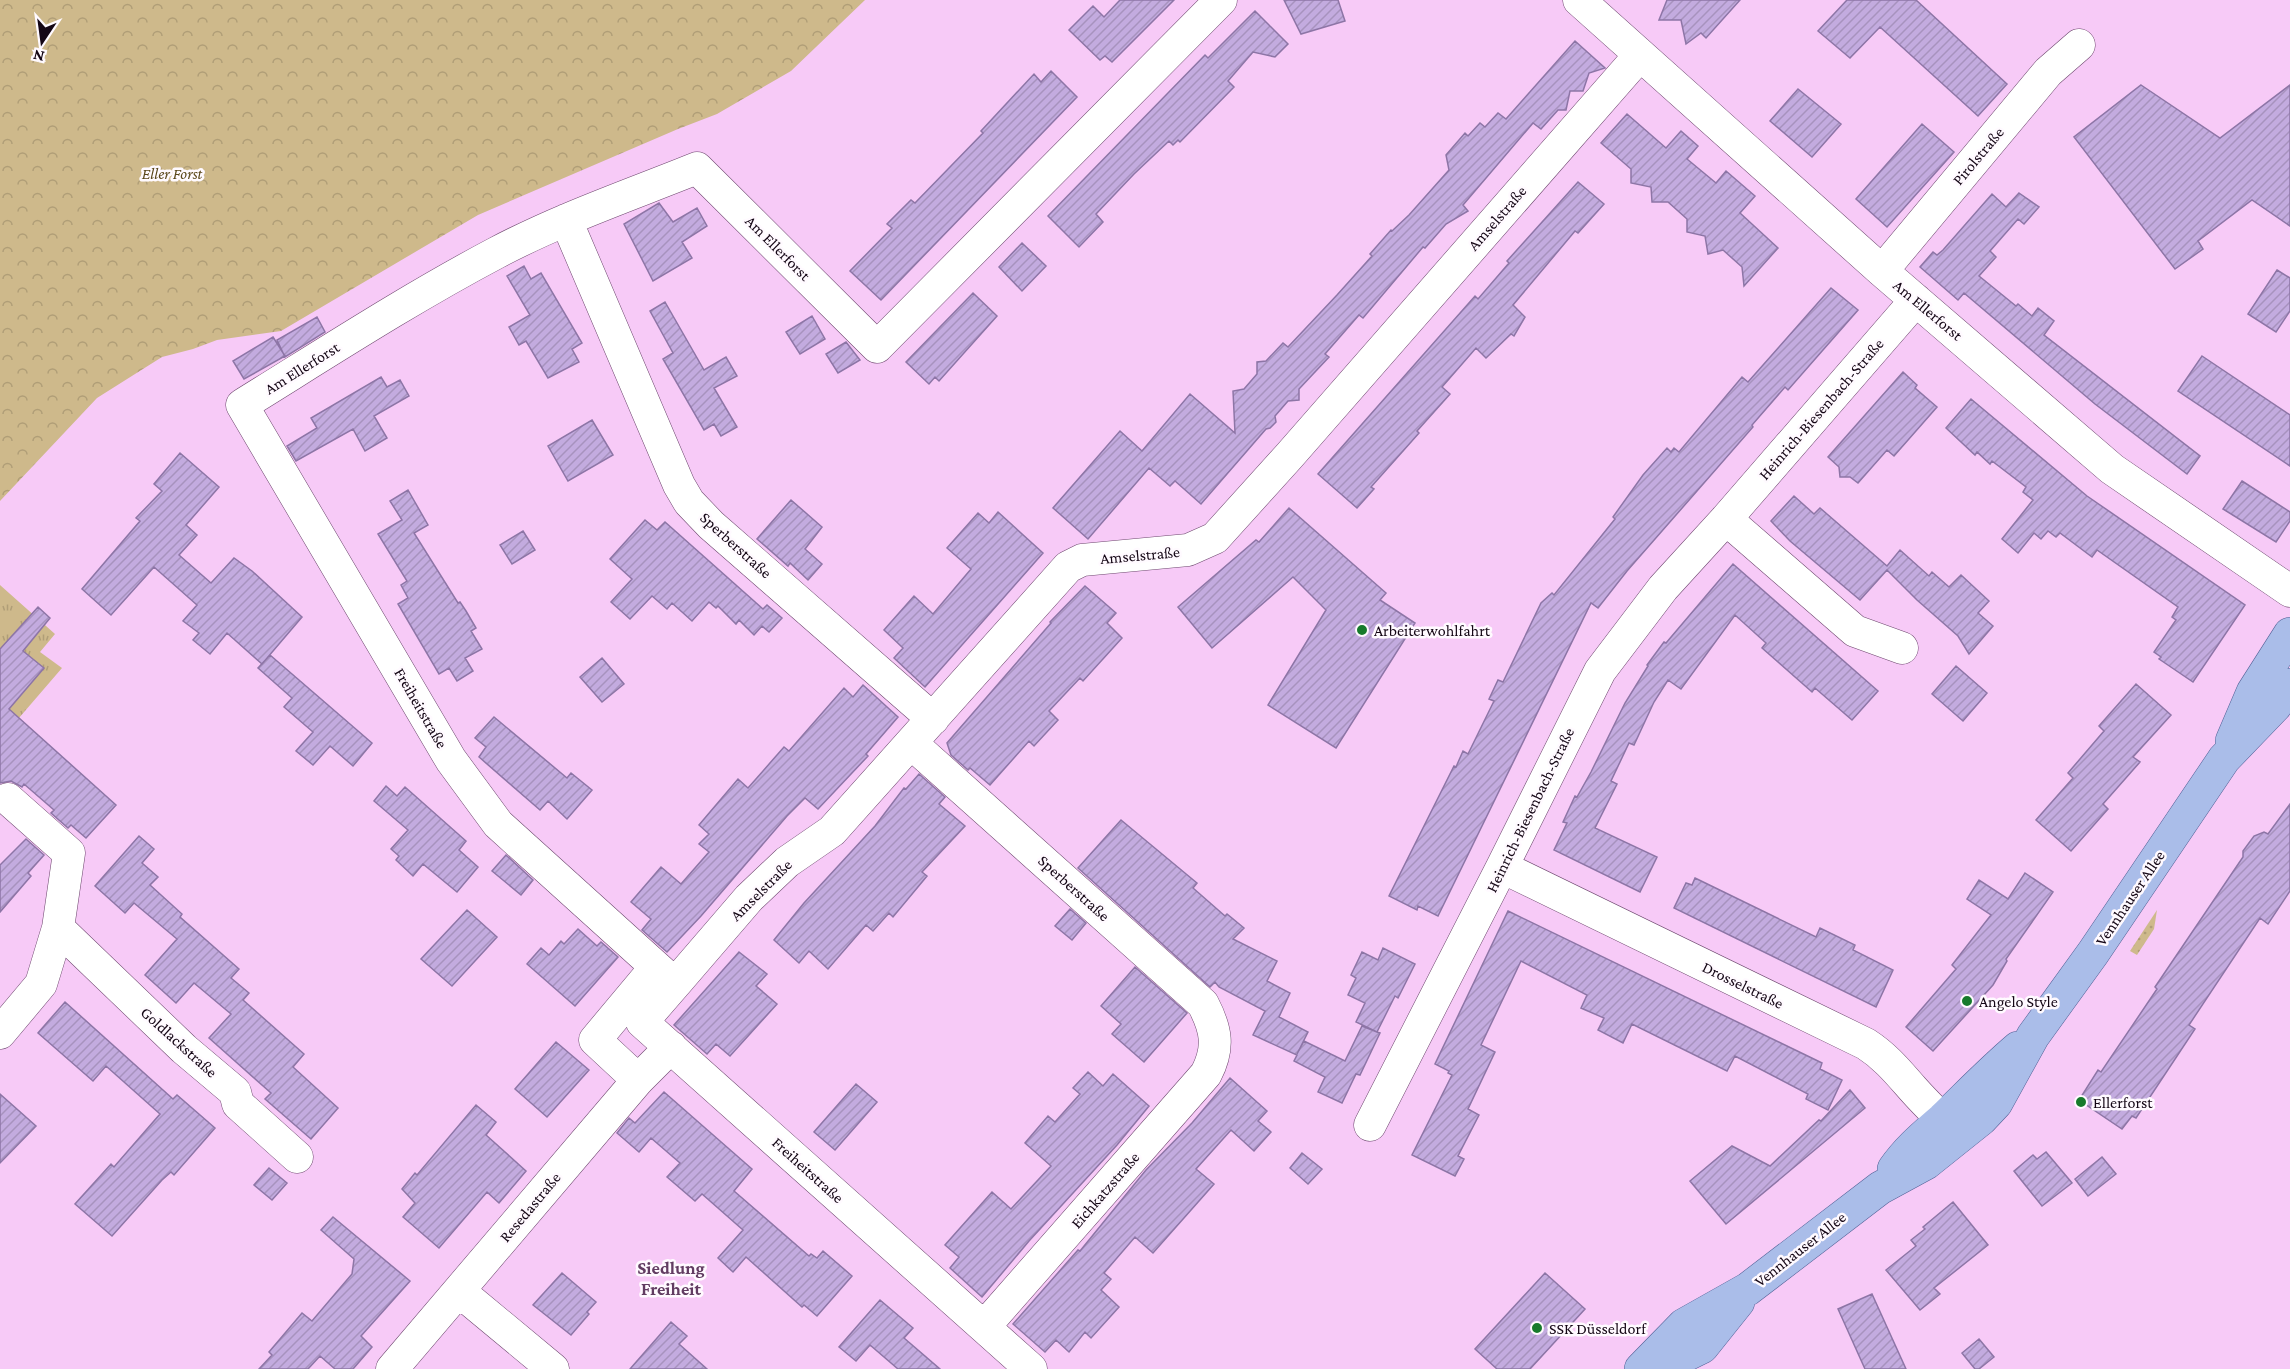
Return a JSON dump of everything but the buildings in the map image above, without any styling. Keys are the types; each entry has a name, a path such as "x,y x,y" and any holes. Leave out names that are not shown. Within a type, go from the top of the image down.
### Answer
{"main road":[{"name":"Vennhauser Allee","path":"2224,759 2253,692 2290,634"},
{"name":"Vennhauser Allee","path":"1641,1369 1684,1325 1748,1289 1880,1188 1926,1163 1984,1076 2033,1036 2224,759 2275,706 2290,685"},
{"name":"Vennhauser Allee","path":"1657,1369 1702,1347 1748,1289"}],"street":[{"name":"Am Ellerforst","path":"242,405 400,308 497,252 566,220 697,168 877,347 1221,0"},
{"name":"Am Ellerforst","path":"1584,2 1882,272 2112,469 2290,591"},
{"name":"Pirolstraße","path":"1882,272 2048,72 2079,45"},
{"name":"Amselstraße","path":"665,976 787,862 832,831 1068,567 1082,560 1188,550 1215,538 1640,55"},
{"name":"Sperberstraße","path":"566,220 689,502 711,525 933,719"},
{"name":"Heinrich-Biesenbach-Straße","path":"1370,1125 1600,670 1663,588 1917,300"},
{"name":"Freiheitstraße","path":"242,405 451,760 491,815 533,857 665,976 642,1022 1031,1369"},
{"path":"1726,519 1855,631 1902,648"},
{"name":"Sperberstraße","path":"911,742 1203,1004 1214,1028 1215,1046"},
{"path":"0,1033 41,984 58,928 69,853 8,799"},
{"name":"Drosselstraße","path":"1502,867 1866,1044 1882,1054 1951,1128"},
{"name":"Goldlackstraße","path":"58,928 184,1049 234,1092 238,1104 297,1157"},
{"path":"638,1080 595,1040 665,976"},
{"name":"Eichkatzstraße","path":"984,1327 1206,1074 1215,1046"},
{"name":"Resedastraße","path":"392,1369 638,1080 671,1047"},
{"path":"459,1291 553,1369"}],"green space":[{"name":"Eller Forst","path":"0,0 865,0 791,71 717,114 478,215 281,331 217,340 162,357 97,398 0,501"},
{"path":"0,585 55,634 40,652 62,668 0,740"},
{"path":"2157,910 2154,929 2137,955 2130,951"}],"place":[{"name":"Arbeiterwohlfahrt","path":"1362,630"},
{"name":"Angelo Style","path":"1967,1001"},
{"name":"Ellerforst","path":"2081,1102"},
{"name":"SSK Düsseldorf","path":"1537,1328"}],"district":[{"name":"Siedlung Freiheit","path":"671,1278"}]}
